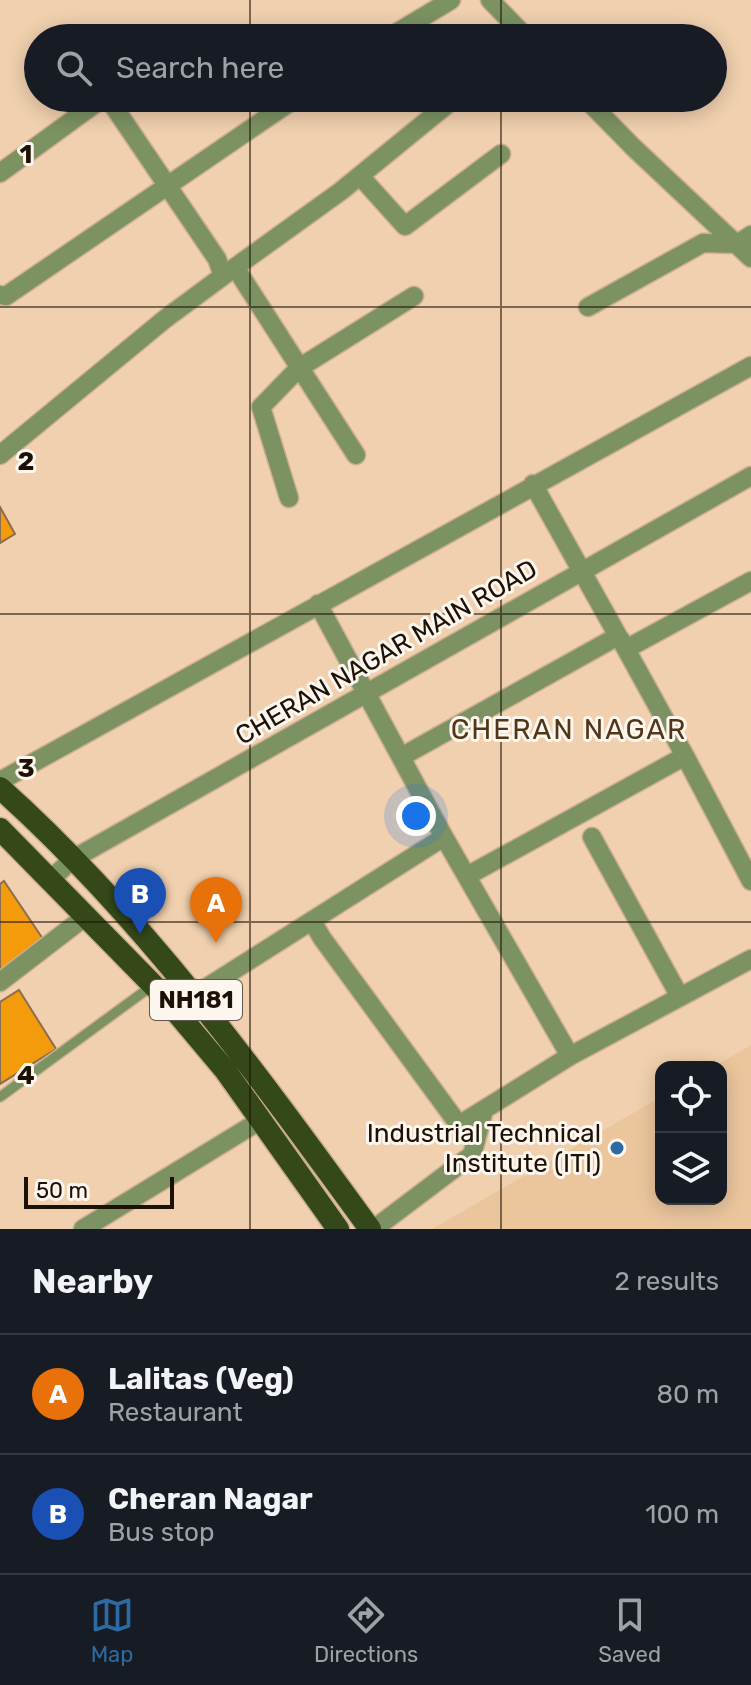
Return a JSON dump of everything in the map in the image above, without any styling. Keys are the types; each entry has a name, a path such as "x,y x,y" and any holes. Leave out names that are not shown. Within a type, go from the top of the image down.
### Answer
{"highway":[{"name":"NH181","path":"0,788 73,859 193,996 264,1084 372,1229"},
{"name":"NH181","path":"0,829 153,985 225,1070 338,1229"}],"street":[{"path":"411,24 451,0"},
{"path":"490,0 513,24"},
{"path":"0,173 86,112"},
{"path":"116,112 217,259 299,368 356,455"},
{"path":"0,295 6,296 275,112"},
{"path":"0,455 165,319 360,176 438,112"},
{"path":"599,112 633,147 744,239 751,258"},
{"path":"360,176 405,226 501,154"},
{"path":"588,307 703,243 744,239"},
{"path":"289,498 261,407 299,368 414,296"},
{"path":"0,781 751,366"},
{"name":"CHERAN NAGAR MAIN ROAD","path":"51,879 73,859 751,476"},
{"path":"533,484 751,881"},
{"path":"401,757 622,643 751,581"},
{"path":"318,604 444,837 570,1056"},
{"path":"467,876 685,756"},
{"path":"193,996 444,837"},
{"path":"592,837 680,997"},
{"path":"0,982 86,916"},
{"path":"312,921 459,1125 570,1056 751,959"},
{"path":"372,1229 472,1155 484,1110"},
{"path":"83,1229 261,1120"}],"lane":[{"path":"0,1097 153,985"}],"shaded area":[{"name":"Industrial Technical Institute (ITI)","path":"751,1045 751,1229 432,1229 655,1100 655,1205 727,1205 727,1061 723,1061"}],"building":[{"path":"0,507 15,534 0,543"},
{"path":"4,881 47,945 0,977 0,884"},
{"path":"19,990 56,1049 0,1084 0,1002"}],"place":[{"name":"Cheran Nagar","path":"140,934"},
{"name":"Lalitas (Veg)","path":"216,943"},
{"name":"Industrial Technical Institute (ITI)","path":"617,1148"}],"district":[{"name":"CHERAN NAGAR","path":"569,729"}]}
